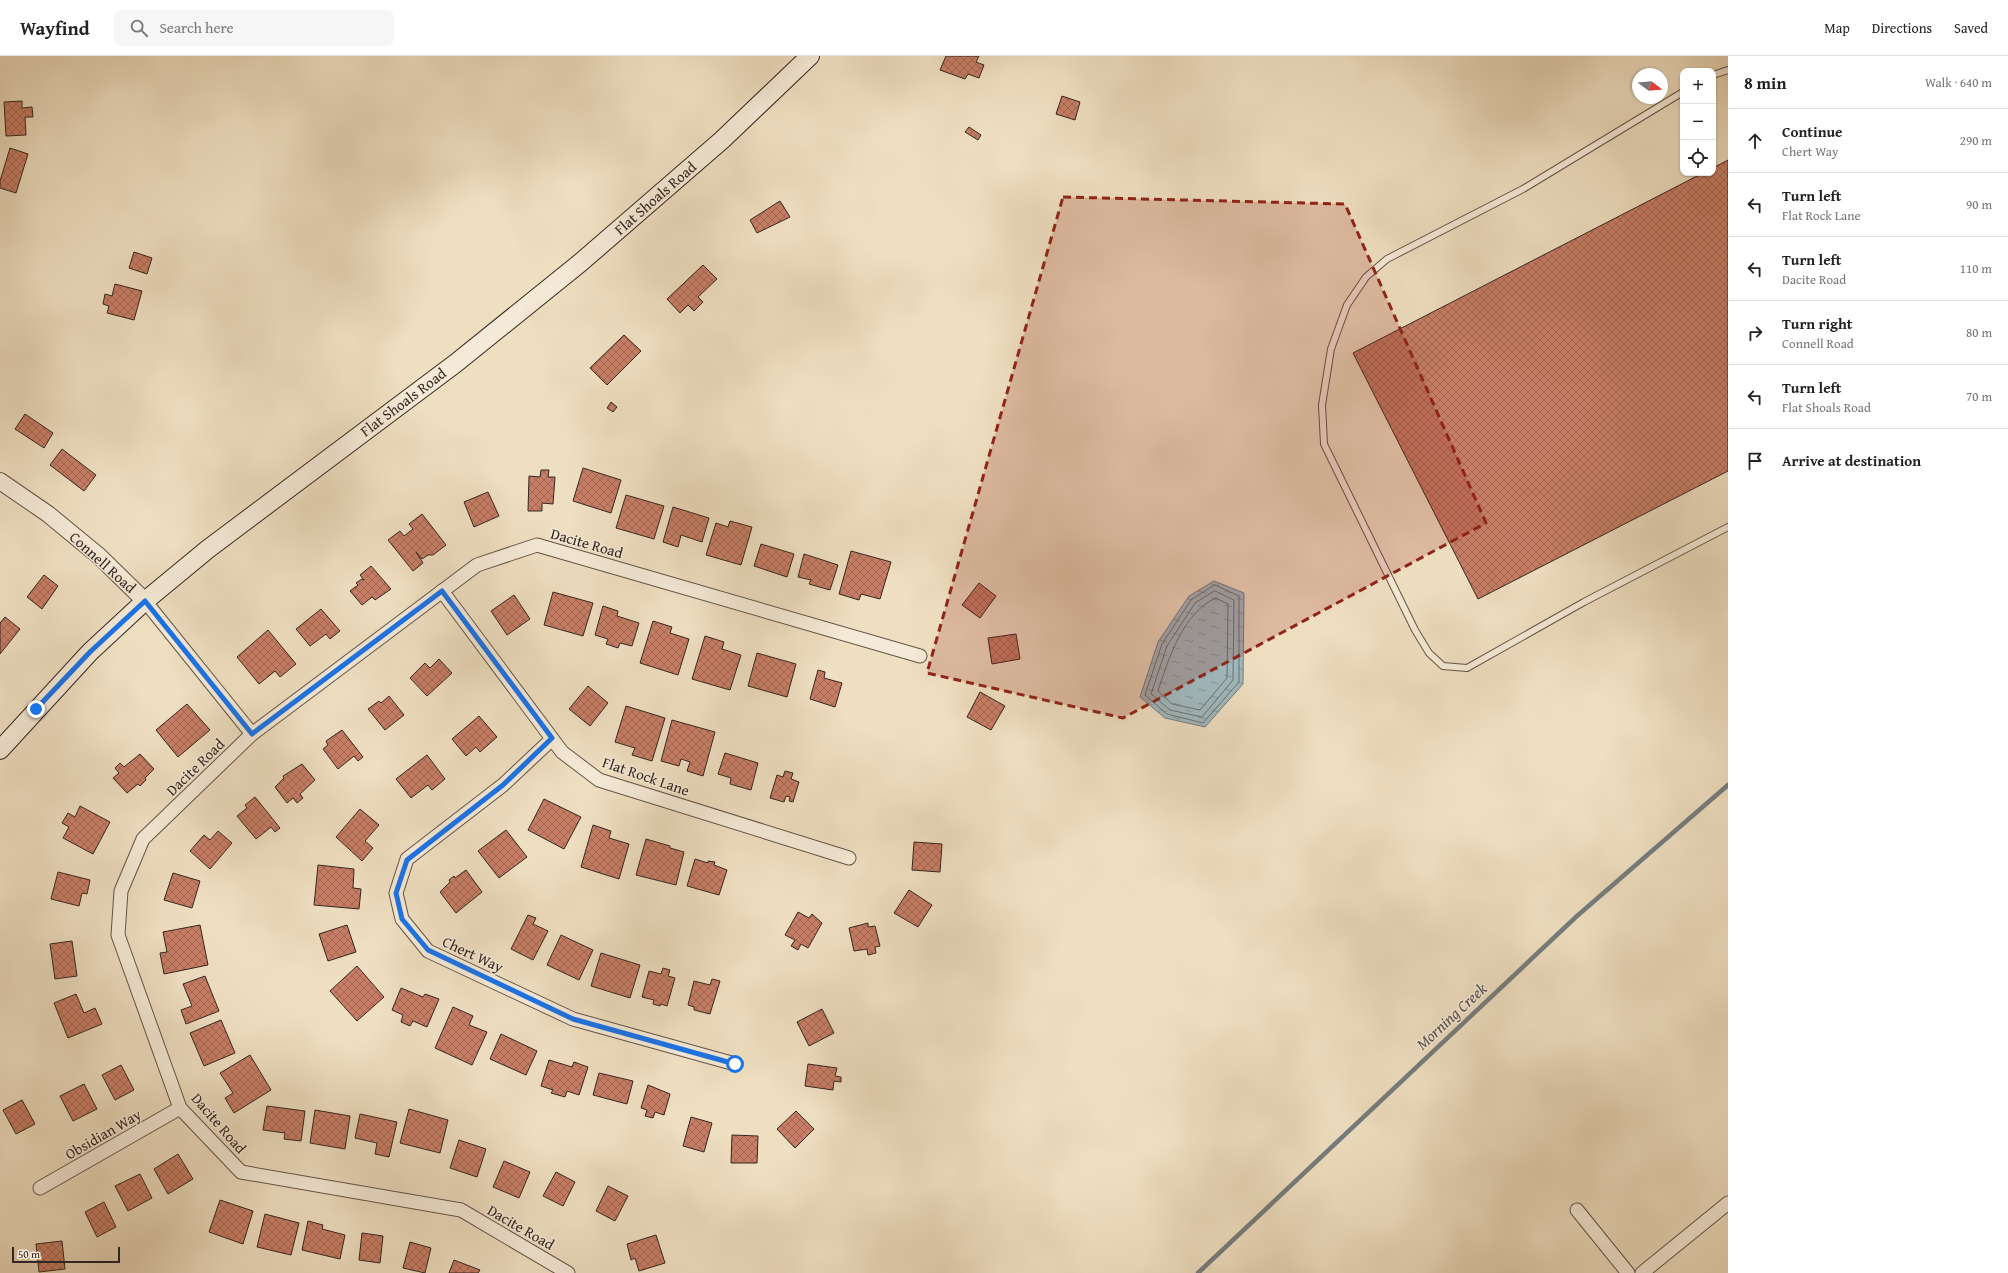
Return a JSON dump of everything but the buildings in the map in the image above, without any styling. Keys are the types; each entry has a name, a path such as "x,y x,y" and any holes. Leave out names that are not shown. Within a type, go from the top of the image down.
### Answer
{"main road":[{"name":"Flat Shoals Road","path":"0,750 90,652 145,601 208,548 456,362 580,264 722,140 810,56"}],"street":[{"name":"Connell Road","path":"0,481 48,514 99,556 145,601 252,734"},
{"name":"Dacite Road","path":"568,1273 461,1210 241,1172 180,1108 118,935 121,891 142,839 252,734 476,564 537,545 920,656"},
{"name":"Flat Rock Lane","path":"442,591 562,752 599,780 849,858"},
{"name":"Chert Way","path":"552,738 503,785 407,860 396,893 402,919 428,950 573,1019 735,1064"},
{"name":"Obsidian Way","path":"40,1188 180,1108"},
{"path":"1642,1273 1728,1203"},
{"path":"1577,1210 1628,1273"}],"lane":[{"path":"1716,74 1728,70"},
{"path":"1680,94 1523,189 1387,259 1366,277 1347,305 1331,349 1322,405 1324,444 1415,630 1429,653 1443,666 1467,668 1584,602 1728,527"}],"highlighted area":[{"path":"1063,197 1345,204 1486,523 1123,718 927,673"}],"water":[{"path":"1214,581 1244,593 1243,684 1205,727 1165,718 1140,697 1158,642 1189,596"}],"waterway":[{"name":"Morning Creek","path":"1198,1273 1577,916 1728,785"}],"route":[{"path":"36,709 90,652 145,601 252,734 442,591 552,738 503,785 407,860 396,893 402,919 428,950 573,1019 735,1064"}]}
